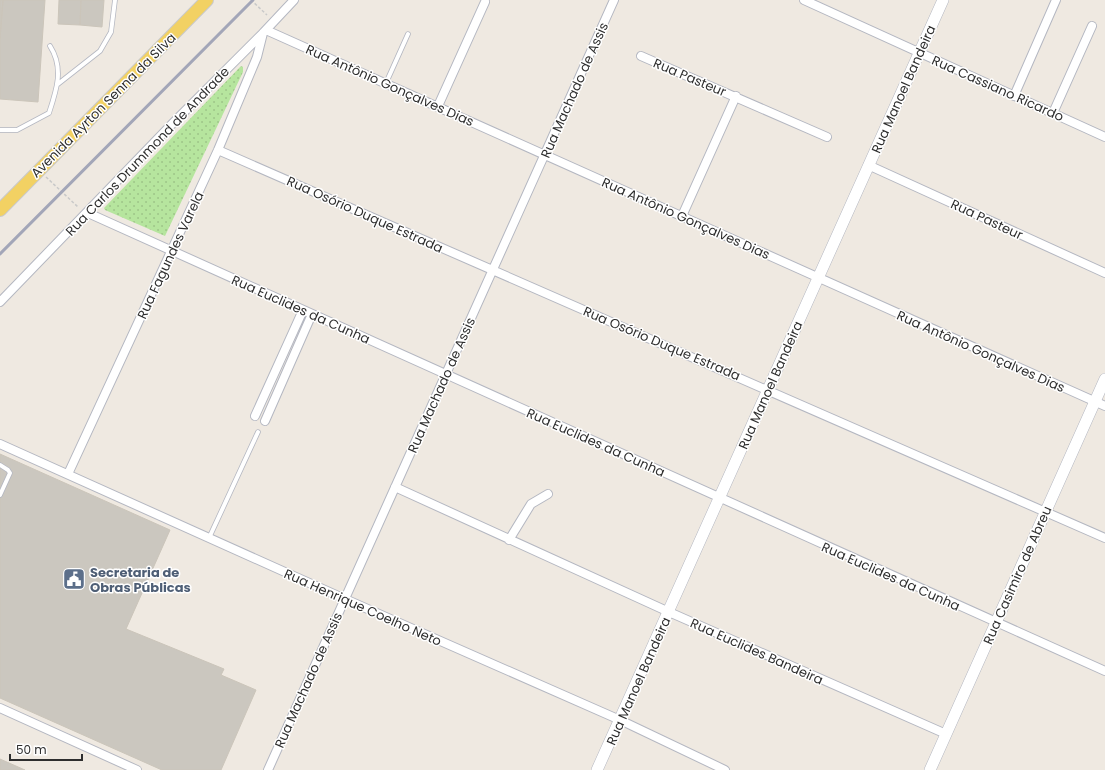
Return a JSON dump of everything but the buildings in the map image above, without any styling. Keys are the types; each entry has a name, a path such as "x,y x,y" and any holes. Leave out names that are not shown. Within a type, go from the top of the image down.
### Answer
{"main road":[{"name":"Avenida Ayrton Senna da Silva","path":"0,210 207,0"}],"street":[{"name":"Rua Carlos Drummond de Andrade","path":"0,302 87,214 172,124 265,32 294,0"},
{"name":"Rua Machado de Assis","path":"268,770 614,0"},
{"name":"Rua Cassiano Ricardo","path":"804,0 1105,137"},
{"name":"Rua Manoel Bandeira","path":"598,770 943,0"},
{"path":"1014,96 1056,0"},
{"path":"438,106 485,2"},
{"path":"1053,113 1092,26"},
{"name":"Rua Antônio Gonçalves Dias","path":"265,32 438,106 1100,404"},
{"name":"Rua Fagundes Varela","path":"68,474 218,150 257,57 265,32"},
{"name":"Rua Pasteur","path":"641,56 736,96 827,137"},
{"path":"682,216 736,96"},
{"name":"Rua Osório Duque Estrada","path":"218,150 768,389 1105,538"},
{"name":"Rua Pasteur","path":"868,165 1105,274"},
{"name":"Rua Euclides da Cunha","path":"87,214 172,250 720,499 1105,671"},
{"path":"255,416 303,310"},
{"path":"265,421 312,314"},
{"name":"Rua Casimiro de Abreu","path":"930,770 1045,512 1100,404 1105,379"},
{"name":"Rua Henrique Coelho Neto","path":"0,444 345,599 620,720 725,770"},
{"name":"Rua Euclides Bandeira","path":"395,487 669,612 946,734"},
{"path":"509,540 531,504 548,494"},
{"path":"0,708 137,770"}],"lane":[{"path":"58,84 100,52 111,32 115,0"},
{"path":"386,83 408,34"},
{"path":"0,130 17,130 49,113 58,84 56,55 50,46"},
{"path":"209,538 258,432"},
{"path":"0,465 10,473 0,494"}],"path":[{"path":"251,0 274,21"},
{"path":"45,176 87,214"}],"green space":[{"path":"241,66 243,67 243,72 165,236 105,210 104,208"}],"railway":[{"path":"0,254 253,0"}],"place":[{"name":"Secretaria de Obras Públicas","path":"74,579"}]}
